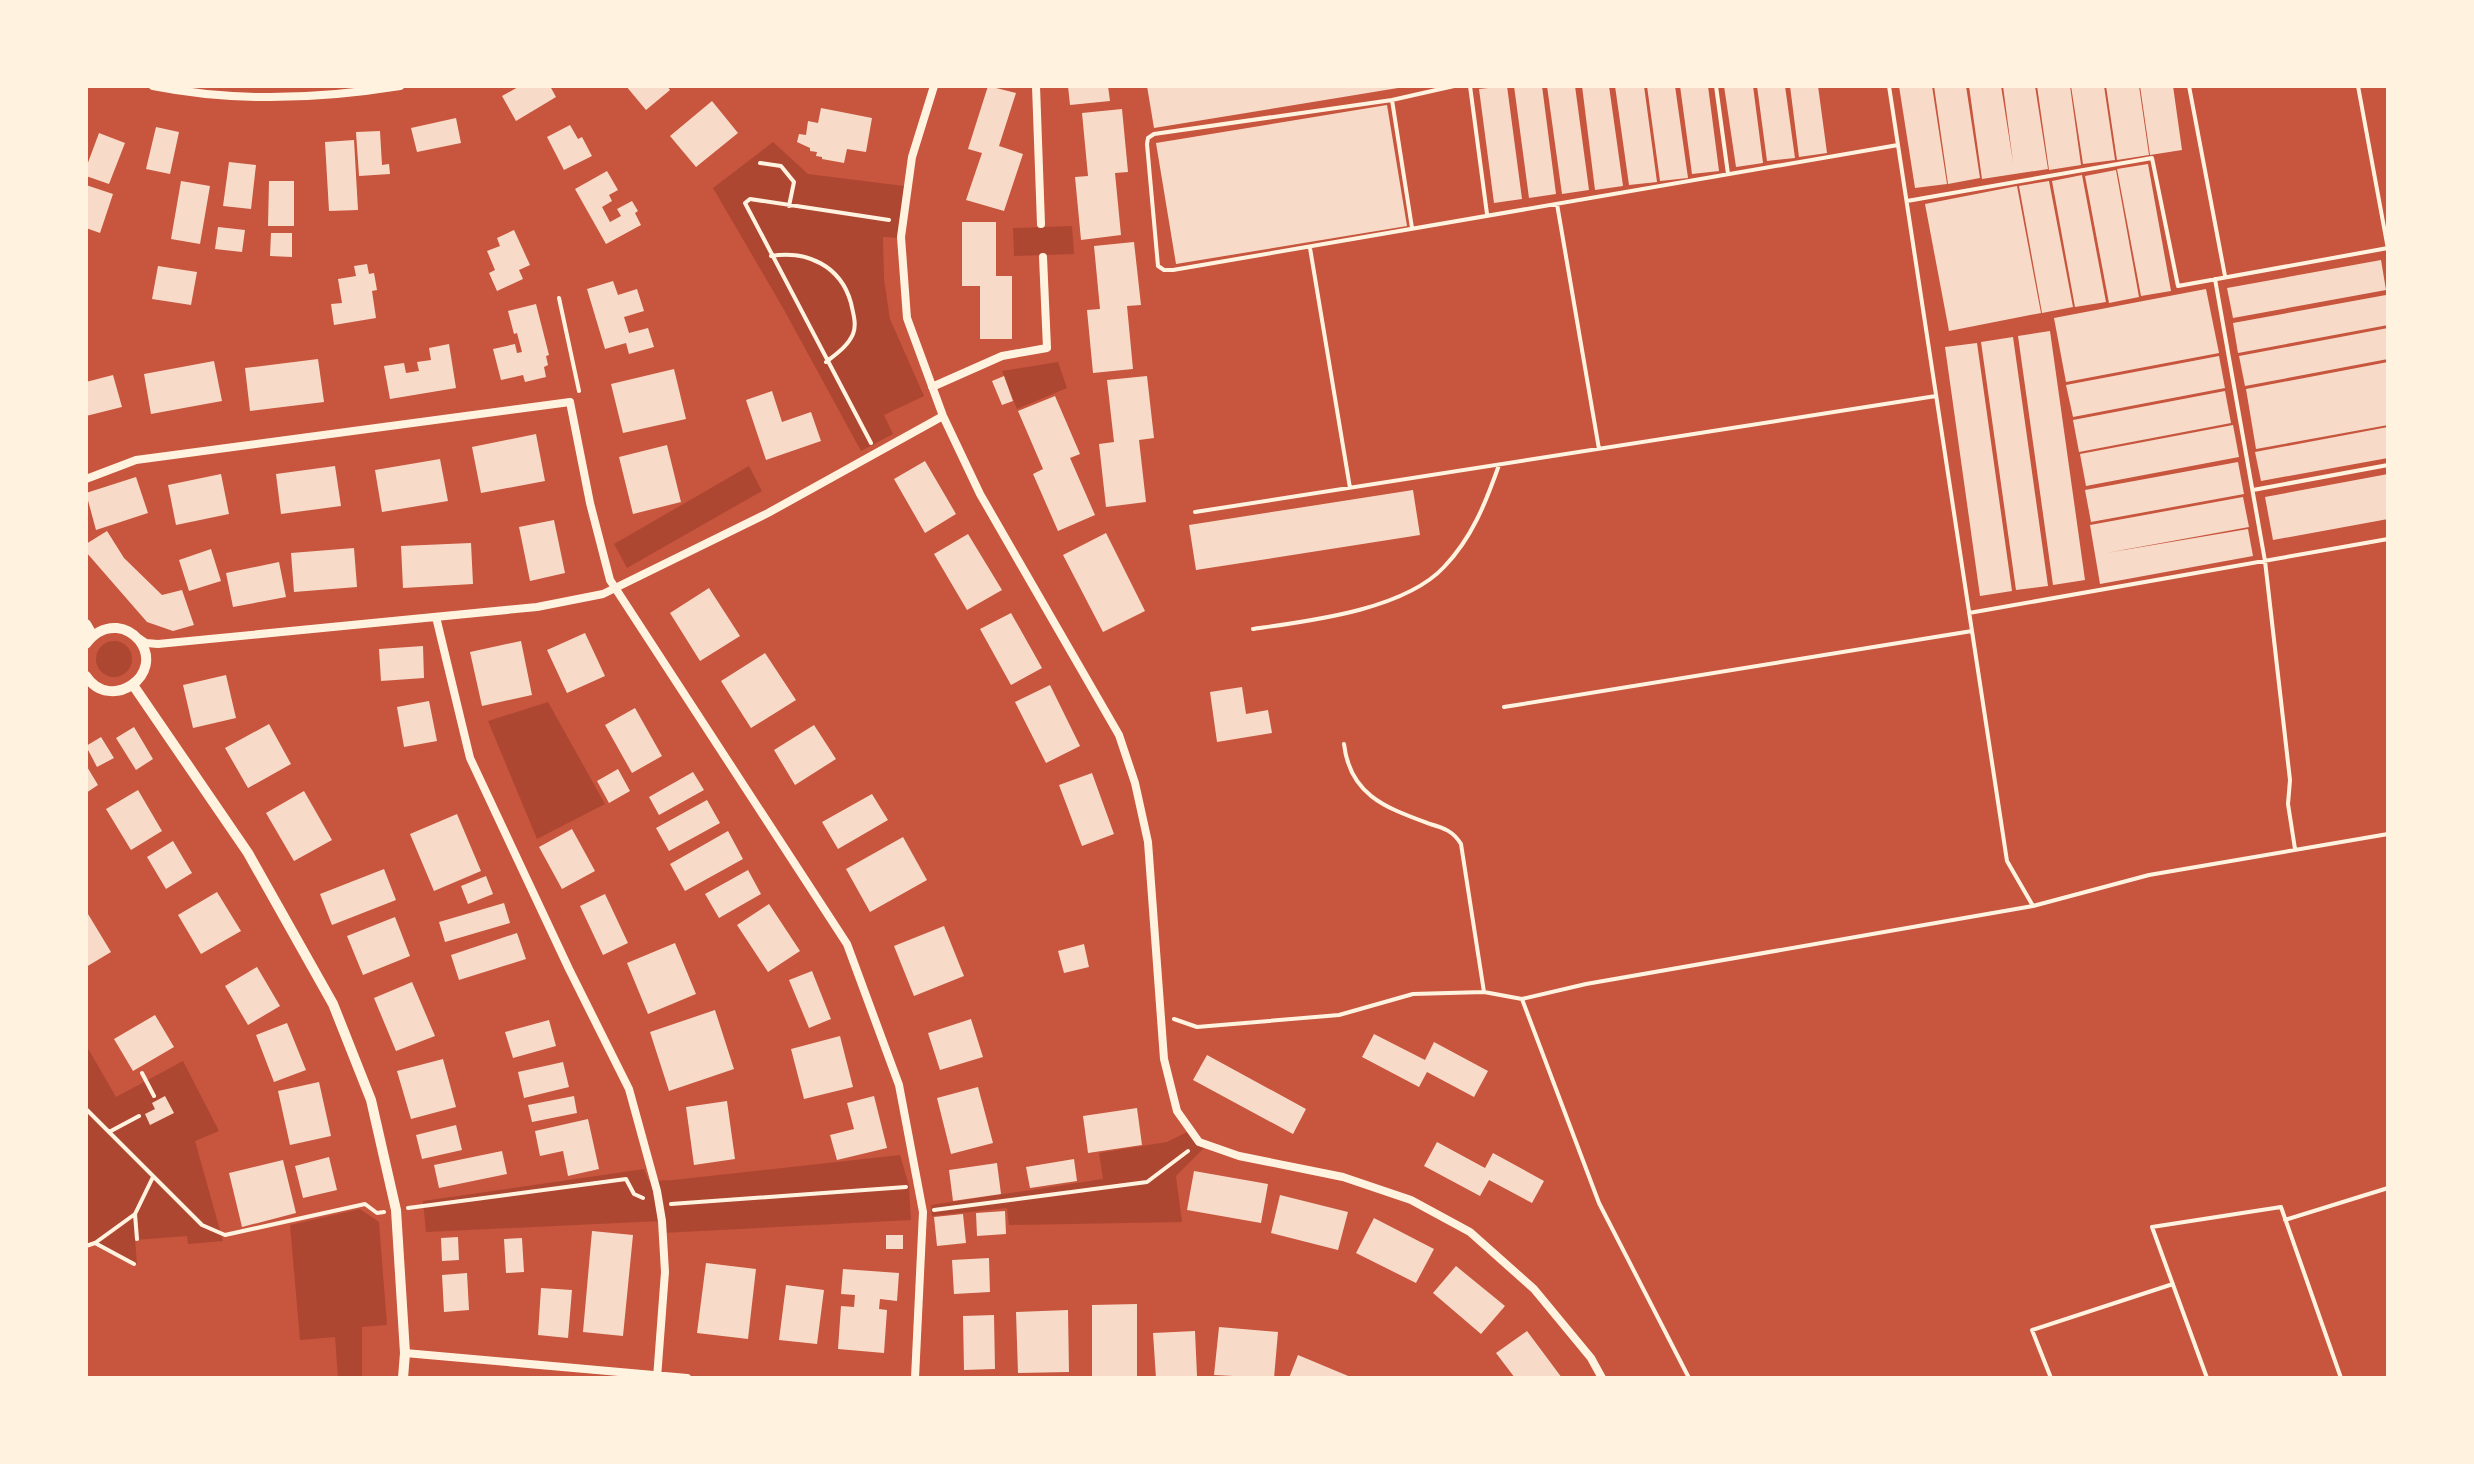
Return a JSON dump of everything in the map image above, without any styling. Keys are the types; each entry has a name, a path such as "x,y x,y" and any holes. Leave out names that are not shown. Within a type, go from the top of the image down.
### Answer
{"street":[{"path":"153,86 327,94 400,86"},
{"path":"934,86 912,157 901,237 907,318 943,416 980,494 1119,735 1135,783 1148,842 1164,1059 1177,1111 1199,1142 1239,1156 1343,1177 1411,1200 1470,1232 1534,1289 1591,1358 1602,1378"},
{"path":"1036,86 1041,224"},
{"path":"932,387 1002,356 1047,348 1043,257"},
{"path":"86,479 136,460 570,402 606,568 722,755 847,944 899,1085 923,1212 915,1378"},
{"path":"86,624 90,640 105,629 116,628 146,643 158,644 579,600 617,589 768,513 943,416"},
{"path":"436,617 470,758 629,1089 657,1191 665,1272 658,1376"},
{"path":"86,676 96,687 106,691 117,692 133,685 143,675 146,664 145,654 135,635"},
{"path":"133,685 248,853 333,1004 371,1100 396,1210 405,1353 403,1378"},
{"path":"405,1353 687,1378"}],"path":[{"path":"1454,86 1392,100 1162,133 1148,138 1158,266 1164,270 1310,248 1898,145"},
{"path":"1470,86 1487,216"},
{"path":"1716,86 1728,174"},
{"path":"1889,86 2007,861 2033,906"},
{"path":"2189,86 2226,277"},
{"path":"1907,201 2152,158 2178,286 2388,248 2358,86"},
{"path":"1392,100 1413,229"},
{"path":"760,163 781,166 794,182 789,206"},
{"path":"876,452 745,203 750,199 904,221"},
{"path":"1557,204 1599,449"},
{"path":"1310,248 1350,488"},
{"path":"771,256 794,253 823,264 835,273 849,295 855,322 853,335 826,362"},
{"path":"2215,279 2265,561 2295,849"},
{"path":"559,298 579,391 570,402"},
{"path":"1195,512 1936,396"},
{"path":"1253,629 1321,620 1415,589 1443,569 1464,542 1486,502 1499,465"},
{"path":"2253,490 2388,465"},
{"path":"1969,613 2388,539"},
{"path":"1504,707 1972,631"},
{"path":"1344,744 1351,772 1364,791 1377,802 1448,830 1461,844 1484,992"},
{"path":"1162,1016 1197,1027 1339,1015 1413,994 1484,992 1522,999 1586,984 2033,906 2149,875 2388,834"},
{"path":"1522,999 1599,1203 1689,1378"},
{"path":"142,1073 154,1096"},
{"path":"86,1109 202,1225 225,1235 365,1204 377,1213 396,1210"},
{"path":"109,1132 139,1116"},
{"path":"923,1212 1147,1182 1199,1142"},
{"path":"86,1246 95,1243 135,1214 153,1177"},
{"path":"2285,1220 2388,1188"},
{"path":"2207,1378 2152,1227 2281,1207 2341,1378"},
{"path":"135,1214 137,1239"},
{"path":"95,1243 134,1264"},
{"path":"2051,1378 2032,1330 2173,1284"}],"shaded area":[{"path":"773,142 808,174 904,186 899,238 883,237 884,279 890,319 924,396 884,415 893,434 861,451 713,188"},
{"path":"1072,226 1074,254 1014,256 1013,228"},
{"path":"1058,362 1067,388 1017,409 1002,371"},
{"path":"749,466 762,491 627,568 614,544"},
{"path":"114,641 127,646 132,659 127,672 114,677 101,672 96,659 101,646"},
{"path":"548,702 605,804 537,839 488,721"},
{"path":"86,1045 116,1097 183,1061 219,1131 195,1141 223,1241 188,1244 187,1236 135,1240 137,1264 95,1241 86,1244"},
{"path":"1189,1131 1205,1147 1176,1176 1182,1222 1009,1225 1007,1208 932,1216 931,1205 1103,1179 1099,1153 1167,1142"},
{"path":"900,1155 909,1186 911,1220 662,1233 661,1221 426,1232 423,1201 644,1169 649,1181 673,1180"},
{"path":"360,1209 379,1222 387,1325 362,1327 362,1378 338,1378 335,1337 300,1340 290,1225"}],"building":[{"path":"520,86 550,86 556,97 516,121 502,96"},
{"path":"626,86 667,86 670,90 646,110"},
{"path":"988,86 1016,93 999,146 1023,154 1004,211 966,200 982,153 968,149"},
{"path":"1068,86 1108,86 1110,101 1070,105"},
{"path":"1147,86 1398,86 1398,88 1154,128"},
{"path":"1507,86 1522,199 1494,203 1479,89"},
{"path":"1514,86 1542,86 1556,194 1529,198"},
{"path":"1547,86 1575,86 1589,190 1562,194"},
{"path":"1582,86 1609,86 1623,186 1595,190"},
{"path":"1615,86 1644,86 1657,182 1629,185"},
{"path":"1647,86 1675,86 1688,178 1660,181"},
{"path":"1680,86 1708,86 1719,171 1692,174"},
{"path":"1724,86 1753,86 1763,163 1736,167"},
{"path":"1757,86 1785,86 1795,158 1767,161"},
{"path":"1790,86 1818,86 1827,153 1799,157"},
{"path":"1899,86 1932,86 1947,184 1915,188"},
{"path":"1934,86 1966,86 1980,178 1948,184"},
{"path":"1969,86 2001,86 2013,162 2003,86 2035,86 2048,169 1982,179"},
{"path":"2037,86 2070,86 2081,165 2049,170"},
{"path":"2071,86 2104,86 2115,160 2083,164"},
{"path":"2106,86 2139,86 2149,155 2117,160"},
{"path":"2140,86 2173,86 2182,150 2150,155"},
{"path":"712,101 738,133 696,167 670,136"},
{"path":"1387,105 1407,226 1176,264 1156,143"},
{"path":"821,108 872,118 866,152 847,149 844,163 822,159 816,156 817,152 797,142 799,134 806,135 808,121 818,123"},
{"path":"1122,109 1128,172 1115,173 1121,235 1081,240 1075,177 1088,176 1082,113"},
{"path":"456,118 461,143 417,152 411,128"},
{"path":"570,125 578,139 582,137 592,156 564,170 547,137"},
{"path":"156,127 179,132 170,174 146,169"},
{"path":"380,131 382,165 389,164 390,174 359,176 356,132"},
{"path":"99,133 125,143 109,184 86,176"},
{"path":"354,140 358,210 329,211 325,142"},
{"path":"229,162 256,165 251,209 223,206"},
{"path":"2148,164 2171,291 2141,296 2117,169"},
{"path":"2116,170 2139,297 2109,303 2085,176"},
{"path":"607,171 618,190 609,195 612,201 602,207 610,222 621,216 617,209 632,201 641,225 606,244 575,189"},
{"path":"2082,175 2106,302 2075,307 2052,181"},
{"path":"181,181 210,186 200,244 171,239"},
{"path":"269,181 294,181 294,226 268,226"},
{"path":"2049,181 2073,307 2042,313 2019,186"},
{"path":"86,185 113,194 100,233 86,228"},
{"path":"2017,186 2041,313 1949,331 1925,204"},
{"path":"962,222 996,222 996,276 1012,276 1012,339 980,339 980,286 962,286"},
{"path":"218,227 245,230 242,252 215,249"},
{"path":"514,230 530,265 519,270 523,279 497,291 489,273 495,270 487,251 500,246 497,238"},
{"path":"271,233 292,233 292,257 270,256"},
{"path":"1134,242 1141,305 1127,306 1133,369 1093,373 1087,310 1100,309 1094,246"},
{"path":"2381,260 2386,290 2233,318 2227,288"},
{"path":"367,264 369,274 374,273 377,290 372,291 376,318 334,325 331,304 342,303 338,279 356,276 354,266"},
{"path":"158,266 197,272 191,305 152,299"},
{"path":"613,281 618,295 637,289 644,311 624,317 629,333 648,328 654,347 629,354 626,343 605,349 587,289"},
{"path":"2206,289 2219,353 2066,382 2054,318"},
{"path":"2386,295 2388,325 2238,353 2233,323"},
{"path":"536,304 549,355 546,356 548,365 544,367 546,377 525,382 523,375 501,380 493,349 515,344 517,353 522,352 508,311"},
{"path":"2388,328 2388,359 2245,386 2239,356"},
{"path":"2050,331 2085,580 2053,585 2018,336"},
{"path":"2013,337 2048,586 2016,590 1981,342"},
{"path":"1977,343 2012,591 1980,596 1945,347"},
{"path":"449,344 456,388 390,399 384,366 404,363 406,373 419,371 417,362 431,360 429,348"},
{"path":"2219,356 2225,388 2073,417 2066,385"},
{"path":"318,359 324,402 250,411 245,368"},
{"path":"214,361 222,401 151,414 144,374"},
{"path":"2388,362 2388,425 2256,449 2246,389"},
{"path":"674,369 686,419 623,433 611,384"},
{"path":"113,375 122,407 86,416 86,382"},
{"path":"1004,376 1013,401 1002,405 992,381"},
{"path":"1147,376 1154,438 1139,440 1146,502 1106,507 1099,444 1114,442 1107,380"},
{"path":"772,391 782,422 811,412 821,441 766,460 746,400"},
{"path":"2225,391 2231,423 2079,452 2073,420"},
{"path":"1055,396 1080,454 1070,458 1095,515 1058,531 1033,474 1043,469 1018,411"},
{"path":"2233,425 2239,457 2086,486 2080,454"},
{"path":"2388,427 2388,458 2261,481 2255,452"},
{"path":"536,434 545,481 481,493 472,447"},
{"path":"667,445 681,502 633,514 619,457"},
{"path":"440,459 448,501 382,512 375,470"},
{"path":"925,461 956,514 925,533 894,479"},
{"path":"2238,462 2244,494 2091,522 2085,490"},
{"path":"335,466 341,506 281,514 276,474"},
{"path":"221,474 229,514 176,525 168,485"},
{"path":"2388,474 2388,519 2273,540 2265,497"},
{"path":"136,477 148,513 96,530 86,493"},
{"path":"1413,490 1420,535 1196,570 1189,525"},
{"path":"2243,497 2249,527 2106,553 2248,529 2253,556 2100,584 2090,525"},
{"path":"554,520 565,573 530,581 519,527"},
{"path":"107,531 124,558 162,595 182,590 194,625 173,631 147,622 86,552 86,544"},
{"path":"1106,533 1145,611 1103,632 1063,555"},
{"path":"968,534 1002,590 967,610 934,554"},
{"path":"471,543 473,584 403,588 401,546"},
{"path":"354,548 357,587 294,592 291,553"},
{"path":"211,549 221,581 189,591 179,560"},
{"path":"279,562 286,597 233,607 226,573"},
{"path":"709,588 740,636 700,661 670,613"},
{"path":"1011,613 1042,668 1011,685 980,629"},
{"path":"585,633 605,676 567,693 547,650"},
{"path":"521,641 532,695 482,706 470,652"},
{"path":"423,646 424,678 381,681 379,649"},
{"path":"765,653 796,700 751,728 721,681"},
{"path":"226,675 236,718 193,728 183,685"},
{"path":"1050,685 1080,746 1046,763 1015,702"},
{"path":"1242,687 1246,714 1268,710 1272,733 1217,742 1210,692"},
{"path":"429,701 437,741 404,747 397,707"},
{"path":"635,708 662,756 632,773 605,725"},
{"path":"269,724 291,764 248,788 225,748"},
{"path":"814,725 836,759 795,785 774,750"},
{"path":"134,727 153,759 136,770 116,738"},
{"path":"101,737 114,758 97,767 86,746"},
{"path":"86,765 98,785 86,793"},
{"path":"618,769 630,791 609,803 597,781"},
{"path":"693,772 704,790 659,815 649,797"},
{"path":"1092,773 1114,834 1082,846 1059,785"},
{"path":"138,790 162,831 131,850 106,809"},
{"path":"304,791 332,840 294,861 266,813"},
{"path":"872,794 888,820 838,849 822,822"},
{"path":"707,800 720,823 669,851 656,828"},
{"path":"457,814 481,871 434,891 410,834"},
{"path":"572,829 595,871 562,889 539,847"},
{"path":"728,831 743,859 685,891 670,864"},
{"path":"903,837 927,880 870,912 846,869"},
{"path":"173,841 192,873 166,889 147,857"},
{"path":"384,869 396,900 332,925 320,894"},
{"path":"748,870 761,894 719,918 705,894"},
{"path":"486,876 493,894 468,904 461,886"},
{"path":"217,892 241,931 201,954 178,915"},
{"path":"605,894 628,943 603,955 580,906"},
{"path":"504,903 510,923 445,942 439,922"},
{"path":"769,904 800,951 768,972 737,925"},
{"path":"88,914 111,952 86,967 86,916"},
{"path":"395,917 410,956 363,975 347,936"},
{"path":"944,926 964,976 914,996 894,946"},
{"path":"517,933 526,959 459,980 451,955"},
{"path":"675,943 696,994 648,1014 627,963"},
{"path":"1084,944 1089,967 1064,973 1058,951"},
{"path":"257,967 280,1006 248,1025 225,986"},
{"path":"812,971 831,1019 809,1028 789,980"},
{"path":"412,982 435,1036 396,1051 374,998"},
{"path":"715,1010 734,1069 669,1091 650,1032"},
{"path":"155,1015 174,1047 133,1071 114,1039"},
{"path":"971,1019 983,1057 940,1070 928,1033"},
{"path":"549,1020 556,1046 513,1058 505,1032"},
{"path":"287,1023 306,1070 274,1082 256,1035"},
{"path":"1374,1034 1425,1060 1434,1042 1488,1071 1474,1097 1427,1072 1419,1087 1362,1057"},
{"path":"840,1036 853,1087 804,1099 791,1049"},
{"path":"1207,1055 1306,1109 1293,1134 1193,1080"},
{"path":"443,1059 456,1107 411,1119 397,1071"},
{"path":"563,1062 569,1087 524,1098 518,1072"},
{"path":"319,1082 331,1136 290,1145 278,1091"},
{"path":"978,1087 993,1143 951,1154 937,1098"},
{"path":"165,1096 174,1113 150,1125 145,1114 155,1109 152,1103"},
{"path":"574,1096 577,1113 532,1122 528,1105"},
{"path":"874,1096 887,1148 837,1160 830,1135 854,1129 847,1103"},
{"path":"727,1101 735,1159 694,1165 686,1107"},
{"path":"1137,1108 1142,1145 1088,1153 1083,1116"},
{"path":"588,1119 599,1169 568,1176 563,1151 540,1156 535,1131"},
{"path":"456,1125 462,1150 422,1159 416,1135"},
{"path":"1437,1142 1485,1168 1493,1153 1544,1181 1532,1203 1489,1180 1480,1196 1424,1166"},
{"path":"502,1151 507,1174 439,1188 434,1165"},
{"path":"329,1157 337,1190 303,1198 295,1166"},
{"path":"1074,1159 1077,1181 1030,1188 1026,1167"},
{"path":"283,1160 296,1213 242,1227 229,1173"},
{"path":"997,1163 1001,1194 953,1201 949,1170"},
{"path":"1194,1171 1268,1184 1261,1223 1187,1210"},
{"path":"1280,1195 1348,1212 1338,1250 1271,1233"},
{"path":"1005,1211 1006,1234 977,1236 976,1213"},
{"path":"963,1214 966,1243 937,1246 934,1217"},
{"path":"1374,1218 1434,1249 1416,1283 1356,1253"},
{"path":"592,1231 633,1235 623,1336 583,1332"},
{"path":"886,1235 903,1235 903,1249 886,1249"},
{"path":"458,1237 459,1260 442,1261 441,1238"},
{"path":"522,1238 524,1272 506,1273 504,1239"},
{"path":"989,1258 990,1292 954,1294 952,1260"},
{"path":"706,1263 756,1269 748,1339 697,1333"},
{"path":"1456,1266 1505,1306 1481,1334 1433,1293"},
{"path":"843,1269 899,1273 897,1301 880,1299 879,1309 887,1310 884,1353 838,1349 841,1306 854,1307 855,1295 841,1294"},
{"path":"467,1273 469,1310 444,1312 442,1275"},
{"path":"786,1285 824,1290 817,1344 779,1340"},
{"path":"541,1288 572,1290 568,1338 538,1335"},
{"path":"1137,1304 1137,1377 1092,1377 1092,1305"},
{"path":"1068,1310 1069,1372 1018,1373 1016,1312"},
{"path":"994,1315 995,1369 964,1370 963,1316"},
{"path":"1219,1327 1278,1332 1274,1378 1214,1375"},
{"path":"1195,1331 1197,1376 1156,1378 1153,1333"},
{"path":"1527,1331 1562,1378 1515,1378 1496,1353"},
{"path":"1298,1355 1353,1378 1289,1378"}]}
